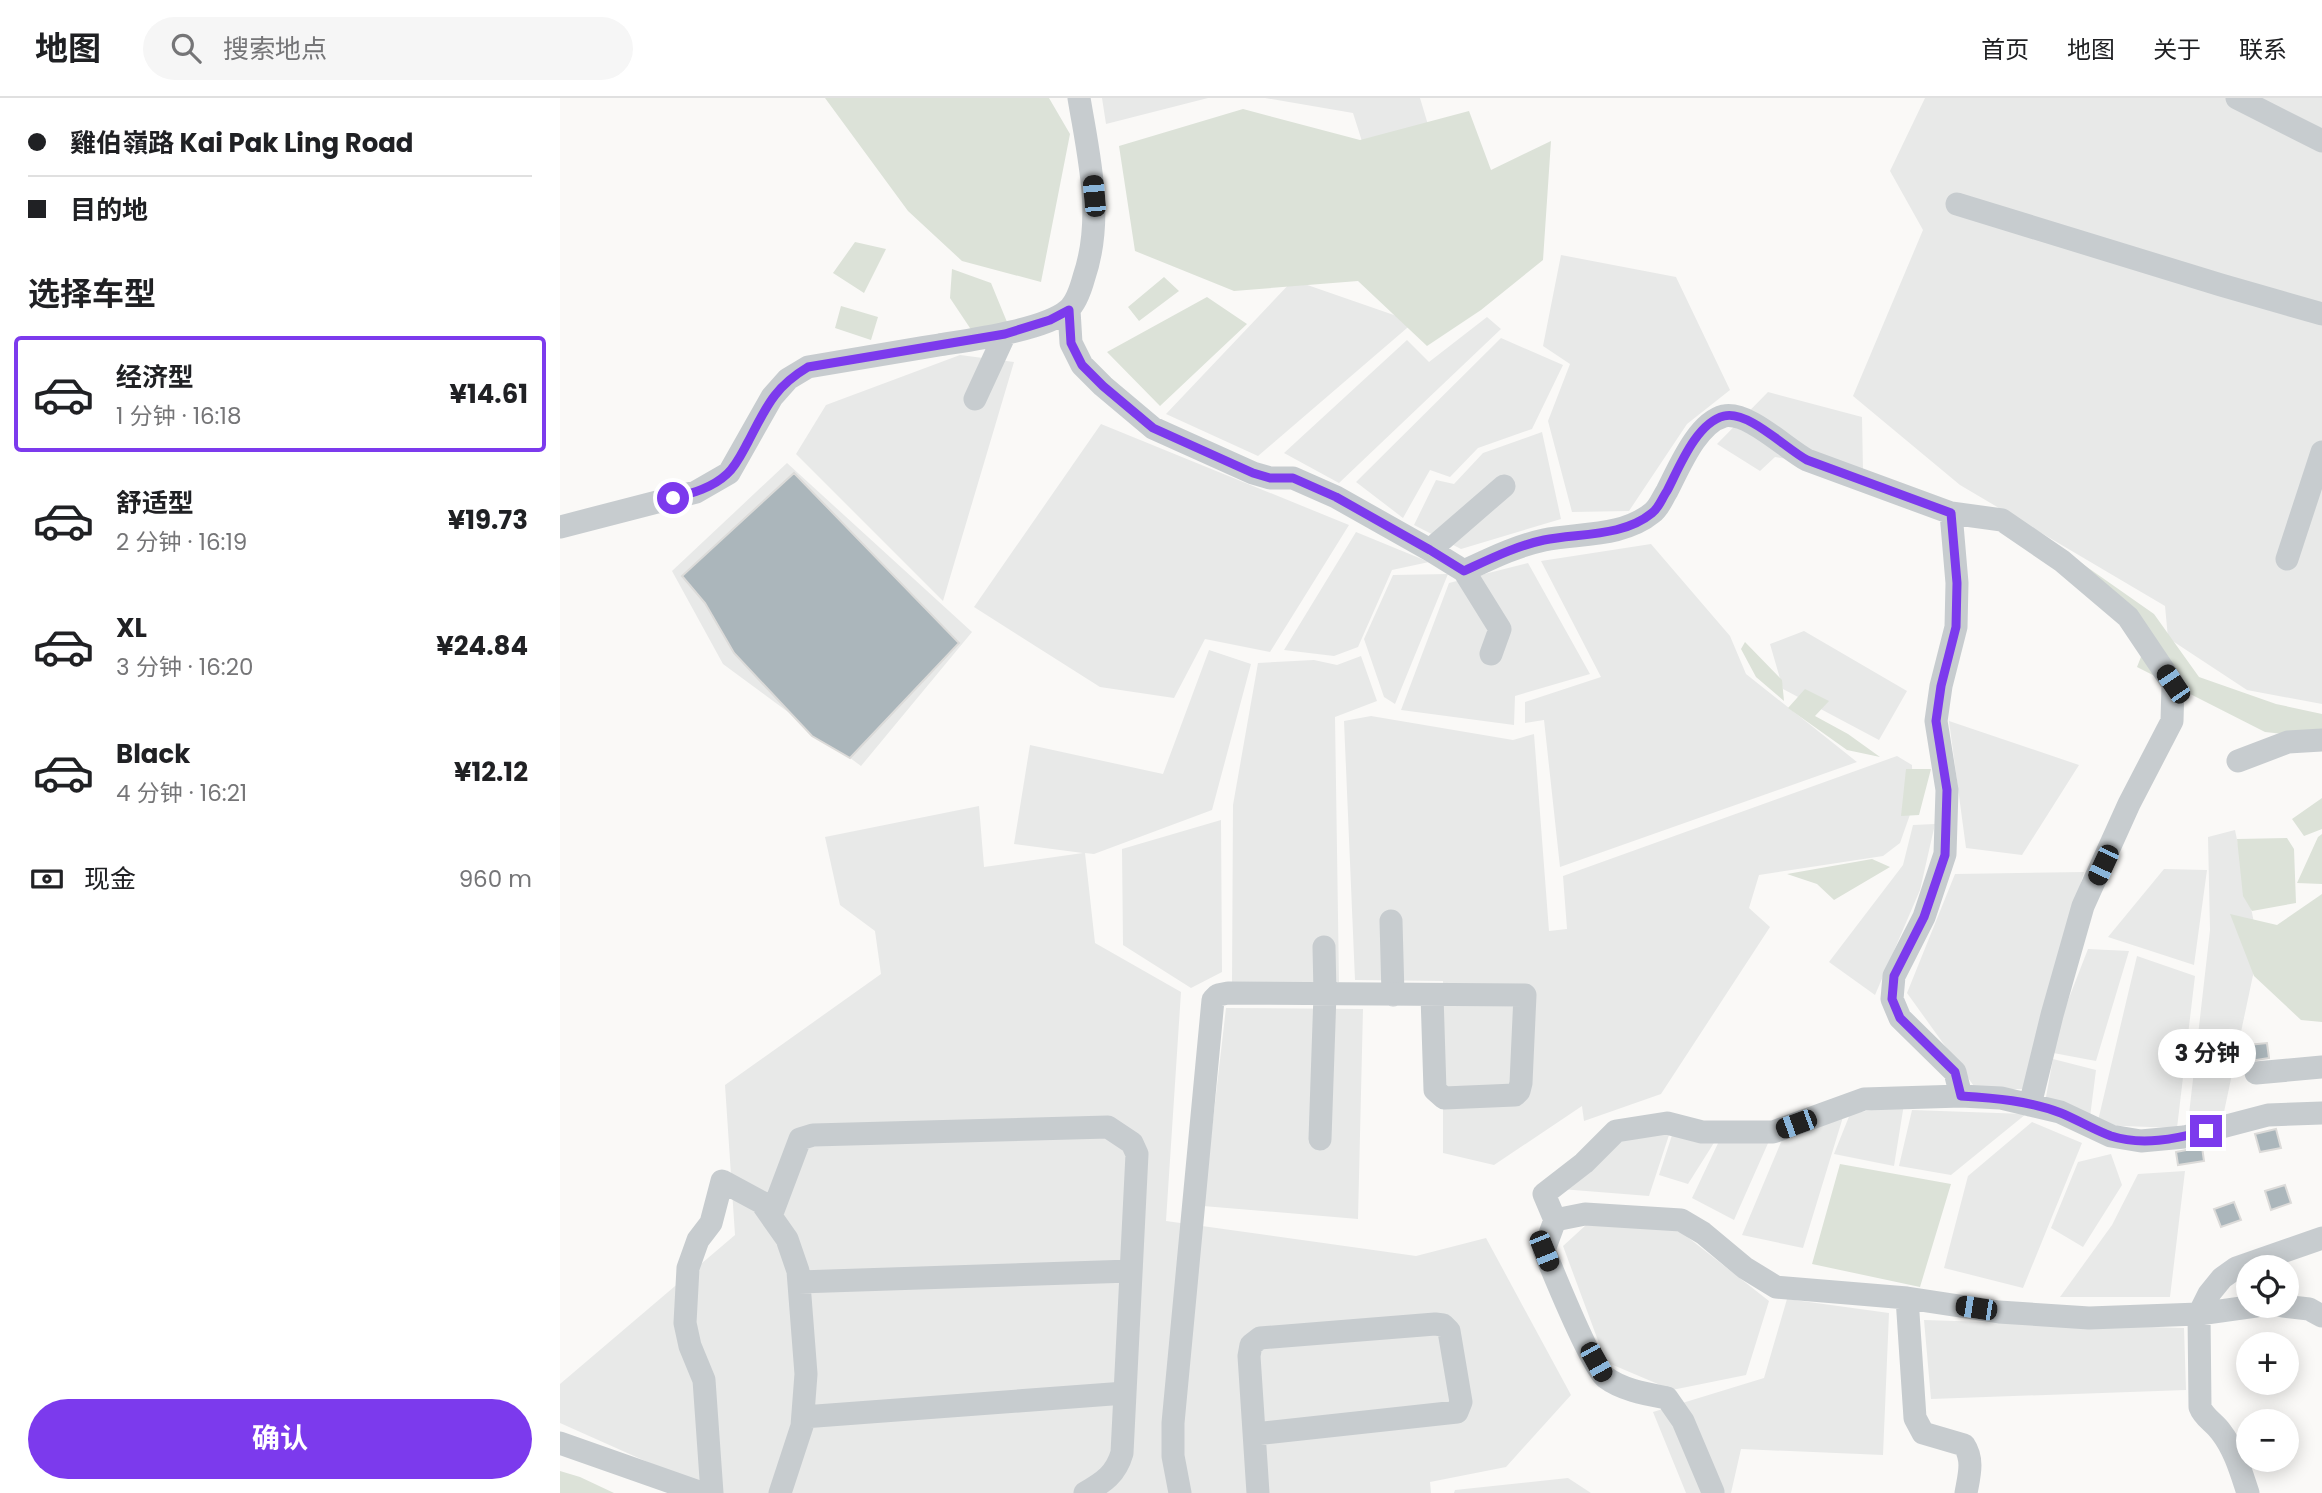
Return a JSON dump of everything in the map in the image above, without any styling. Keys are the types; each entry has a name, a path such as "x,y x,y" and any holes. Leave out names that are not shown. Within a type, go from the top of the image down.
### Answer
{"street":[{"path":"560,527 696,492 713,484 729,473 742,454 772,397 788,379 808,367 1005,334 1050,320 1069,310 1080,291 1086,271 1096,216 1079,98"},
{"path":"2237,98 2322,141"},
{"path":"1957,204 2322,314"},
{"path":"1069,310 1071,343 1082,365 1153,428 1253,473 1270,478 1293,478 1336,497 1464,571 1500,629 1491,654"},
{"path":"975,399 1005,334"},
{"path":"1464,571 1507,551 1543,540 1607,531 1641,521 1656,511 1696,438 1724,416 1745,418 1807,460 1951,513 2002,520 2062,561 2128,617 2173,684 2172,721 2129,803 2083,906 2030,1105"},
{"path":"2287,559 2322,452"},
{"path":"1430,550 1504,486"},
{"path":"1951,513 1957,583 1956,627 1941,686 1936,721 1947,790 1945,855 1924,917 1894,976 1892,999 1900,1018 1955,1072 1961,1096"},
{"path":"2238,761 2287,742 2322,740"},
{"path":"1391,921 1393,995"},
{"path":"1320,1139 1324,947"},
{"path":"1180,1493 1173,1456 1173,1423 1213,1000 1218,995 1228,993 1525,995 1521,1083 1520,1091 1515,1096 1438,1096 1435,1090 1432,995"},
{"path":"2256,1073 2322,1067"},
{"path":"1713,1492 1683,1421 1667,1398 1636,1392 1604,1376 1560,1291 1544,1251 1555,1220 1544,1194 1584,1163 1616,1131 1667,1123 1702,1132 1773,1132 1864,1098 2001,1098 2060,1112 2110,1136 2141,1141 2184,1137 2268,1115 2322,1113"},
{"path":"771,1216 800,1139 813,1135 1108,1127 1132,1143 1137,1154 1122,1452 1118,1467 1110,1476 1085,1493"},
{"path":"712,1493 704,1380 690,1346 685,1322 688,1268 698,1240 711,1223 722,1181 761,1202 787,1239 798,1270 806,1374 803,1417 780,1493"},
{"path":"1555,1220 1585,1214 1681,1220 1703,1233 1745,1268 1776,1287 1907,1298 1999,1312 2089,1318 2199,1314 2236,1309"},
{"path":"2248,1493 2236,1458 2221,1430 2203,1416 2200,1407 2199,1314 2209,1294 2222,1278 2236,1268 2322,1238"},
{"path":"799,1282 1131,1271"},
{"path":"1907,1298 1915,1418 1923,1433 1964,1445 1969,1452 1971,1466 1966,1493"},
{"path":"2299,1308 2309,1309 2322,1317"},
{"path":"1255,1434 1457,1412 1461,1402 1449,1331 1443,1325 1435,1324 1260,1338 1251,1345 1249,1356 1258,1493"},
{"path":"803,1417 1125,1393"},
{"path":"560,1443 702,1493"}],"shaded area":[{"path":"825,98 1049,98 1070,134 1041,282 962,261 908,211"},
{"path":"1102,98 1208,98 1106,124"},
{"path":"1265,98 1420,98 1432,138 1366,154 1353,113"},
{"path":"1925,98 2322,98 2322,704 2247,690 2168,638 2165,606 1960,485 1853,396 1923,230 1890,171"},
{"path":"1243,109 1360,140 1469,111 1491,170 1551,141 1543,260 1481,310 1427,346 1358,281 1234,291 1135,251 1119,146"},
{"path":"855,242 886,249 864,293 833,273"},
{"path":"1561,255 1676,277 1730,390 1687,424 1629,511 1572,512 1548,421 1570,364 1543,346"},
{"path":"952,269 991,283 1007,322 972,331 950,298"},
{"path":"1164,277 1179,291 1139,321 1128,307"},
{"path":"1293,280 1414,322 1258,456 1166,414"},
{"path":"1207,297 1247,324 1160,406 1107,352"},
{"path":"841,306 878,317 871,340 835,328"},
{"path":"1487,317 1501,329 1339,483 1284,453 1407,340 1429,362"},
{"path":"1501,338 1563,365 1532,429 1478,448 1450,477 1430,470 1403,518 1356,482"},
{"path":"960,355 1014,362 943,601 796,454 826,405"},
{"path":"1768,392 1862,417 1863,471 1775,457 1760,471 1717,444"},
{"path":"1101,424 1349,525 1270,652 1205,639 1174,698 1100,687 974,607"},
{"path":"1542,432 1561,519 1461,549 1414,525 1436,480 1454,484 1483,453"},
{"path":"787,463 972,632 861,766 723,664 672,571"},
{"path":"1356,532 1429,562 1392,570 1358,647 1334,656 1284,650"},
{"path":"1651,544 1730,636 1746,674 1857,762 1560,867 1544,720 1525,723 1525,702 1601,677 1541,561"},
{"path":"2057,546 2154,614 2199,677 2276,704 2322,714 2322,738 2265,732 2137,667 2150,634"},
{"path":"1528,563 1590,674 1515,696 1514,725 1401,710 1449,583"},
{"path":"1448,574 1395,704 1384,697 1364,639 1393,575"},
{"path":"1804,631 1907,691 1879,740 1783,689 1770,644"},
{"path":"1745,642 1782,680 1784,701 1756,677 1741,649"},
{"path":"1209,650 1251,664 1212,810 1094,854 1085,853 1095,943 1181,992 1166,1221 1416,1256 1486,1238 1571,1395 1506,1467 1430,1482 1431,1493 717,1493 560,1423 560,1384 735,1235 725,1085 881,974 875,931 840,905 825,837 979,806 984,867 1083,853 1014,844 1030,745 1163,774"},
{"path":"1361,656 1377,701 1335,717 1339,982 1232,983 1233,805 1258,663 1314,660 1337,665"},
{"path":"1805,689 1829,701 1815,716 1848,734 1880,757 1847,750 1788,708"},
{"path":"1371,716 1513,740 1534,734 1549,931 1567,929 1563,876 1897,756 1912,765 1913,806 1900,843 1883,856 1759,875 1749,908 1770,927 1661,1094 1584,1121 1582,1106 1494,1165 1443,1153 1443,981 1355,980 1344,721"},
{"path":"1949,721 2079,765 2022,855 1966,848"},
{"path":"1906,769 1931,769 1919,815 1901,816"},
{"path":"2322,798 2322,829 2304,836 2292,819"},
{"path":"1221,820 1222,972 1191,988 1123,945 1122,849"},
{"path":"1935,824 1920,890 1875,995 1829,962 1903,865 1913,825"},
{"path":"2235,830 2259,947 2224,1112 2188,1123 2210,930 2208,837"},
{"path":"2322,834 2322,884 2297,883 2318,837"},
{"path":"2287,838 2294,849 2296,903 2252,911 2243,896 2237,839"},
{"path":"1872,859 1890,867 1834,900 1817,884 1787,874"},
{"path":"2164,869 2207,870 2194,965 2108,937"},
{"path":"2084,872 2024,1089 1976,1089 1907,993 1955,874"},
{"path":"2322,894 2322,1022 2301,1020 2254,976 2230,914 2277,925"},
{"path":"2088,949 2129,951 2096,1061 2048,1052"},
{"path":"2137,956 2195,976 2177,1128 2097,1125"},
{"path":"1226,1008 1363,1009 1358,1219 1203,1206"},
{"path":"2053,1059 2096,1070 2090,1117 2046,1097"},
{"path":"1904,1104 1894,1166 1834,1154 1850,1114"},
{"path":"1912,1110 2026,1114 1951,1175 1899,1166"},
{"path":"1843,1117 1803,1248 1742,1235 1784,1135"},
{"path":"2032,1122 2082,1143 2023,1288 1944,1268 1968,1176"},
{"path":"1674,1129 1717,1138 1688,1184 1659,1175"},
{"path":"1670,1132 1649,1196 1561,1189 1602,1133"},
{"path":"1721,1137 1769,1141 1734,1220 1692,1198"},
{"path":"2111,1154 2122,1185 2083,1247 2051,1228 2078,1162"},
{"path":"1840,1164 1951,1184 1920,1287 1812,1264"},
{"path":"2185,1171 2170,1297 2060,1297 2112,1225 2138,1174"},
{"path":"1586,1225 1676,1228 1769,1301 1746,1375 1672,1390 1606,1362 1563,1246"},
{"path":"1787,1299 1889,1313 1883,1455 1741,1449 1731,1493 1686,1493 1653,1412 1764,1378"},
{"path":"1924,1320 2184,1328 2186,1390 1931,1399"},
{"path":"560,1471 580,1477 614,1493 560,1493"},
{"path":"1568,1478 1591,1493 1454,1493 1455,1490"}],"building":[{"path":"794,473 959,643 850,758 812,736 734,653 705,603 682,576"},
{"path":"2267,1043 2269,1058 2250,1061 2248,1045"},
{"path":"2276,1129 2281,1148 2260,1152 2255,1134"},
{"path":"2202,1147 2204,1161 2178,1165 2176,1152"},
{"path":"2285,1185 2291,1203 2271,1210 2265,1191"},
{"path":"2234,1202 2241,1220 2221,1227 2214,1209"}],"route":[{"path":"673,498 696,492 729,473 772,397 788,379 808,367 1005,334 1050,320 1069,310 1071,343 1082,365 1153,428 1253,473 1270,478 1293,478 1336,497 1464,571 1507,551 1543,540 1607,531 1641,521 1656,511 1696,438 1724,416 1745,418 1807,460 1951,513 1957,583 1956,627 1941,686 1936,721 1947,790 1945,855 1924,917 1894,976 1892,999 1900,1018 1955,1072 1961,1096 2001,1098 2060,1112 2110,1136 2141,1141 2184,1137 2206,1131"}]}
